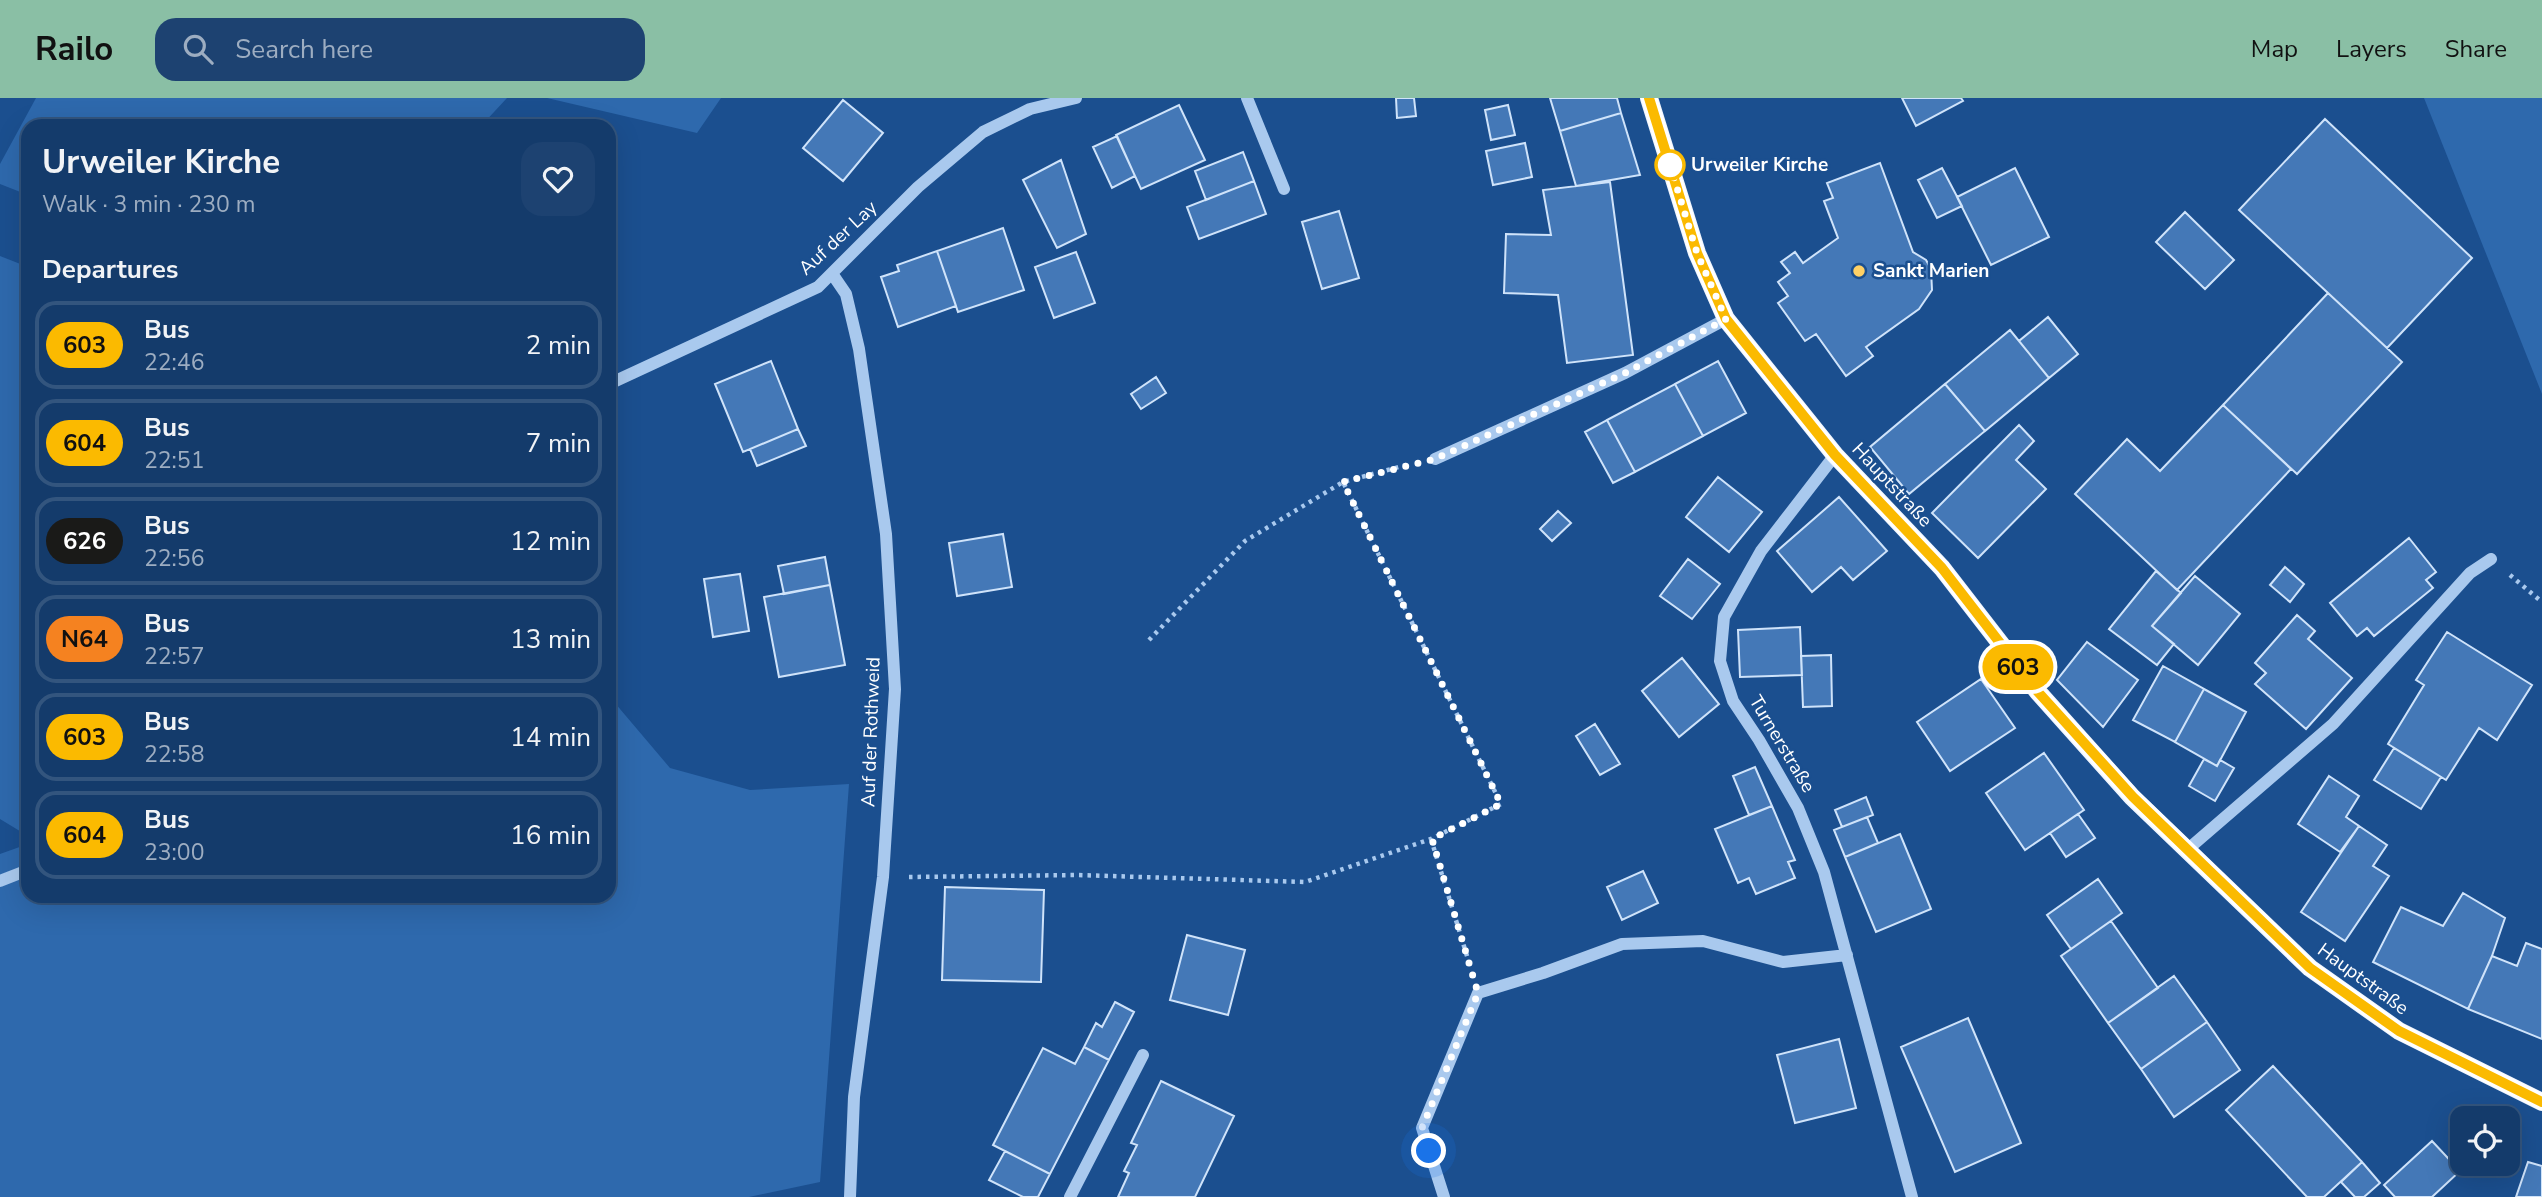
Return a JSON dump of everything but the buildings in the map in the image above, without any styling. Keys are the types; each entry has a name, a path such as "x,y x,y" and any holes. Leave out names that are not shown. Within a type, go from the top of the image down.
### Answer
{"main road":[{"name":"Hauptstraße","path":"1650,98 1697,253 1726,319 1835,455 1942,568 2038,692 2133,797 2310,968 2388,1024 2466,1066 2542,1102"}],"street":[{"name":"Auf der Lay","path":"616,381 818,288 918,187 983,132 1030,109 1076,98"},
{"path":"1247,98 1284,189"},
{"name":"Auf der Rothweid","path":"833,275 846,294 859,349 886,534 895,689 883,877 854,1097 850,1197"},
{"path":"1435,459 1625,373 1726,319"},
{"name":"Turnerstraße","path":"1835,455 1761,551 1724,617 1720,661 1733,701 1798,808 1824,872 1912,1197"},
{"path":"2187,850 2333,724 2470,573 2491,559"},
{"path":"0,881 21,873"},
{"path":"1444,1197 1422,1128 1478,993 1622,944 1703,941 1783,962 1847,955"},
{"path":"1070,1197 1143,1055"}],"path":[{"path":"1149,640 1245,541 1343,482 1435,459"},
{"path":"883,877 1077,874 1305,882 1432,839 1501,804 1343,482"},
{"path":"2491,559 2542,602"},
{"path":"1432,839 1478,993"}],"shaded area":[{"path":"36,98 507,98 488,119 25,119"},
{"path":"547,98 721,98 697,133"},
{"path":"2424,98 2542,98 2542,394"},
{"path":"21,126 21,192 0,184 0,164"},
{"path":"0,256 21,264 21,832 0,819"},
{"path":"616,704 670,768 750,790 849,784 820,1182 749,1197 0,1197 0,854 21,846 21,903 616,903"}],"bus line":[{"name":"603","path":"1649,98 1697,253 1726,319 1835,455 1942,568 2038,692 2133,797 2310,968 2399,1031 2542,1102"}],"place":[{"name":"Urweiler Kirche","path":"1670,165"},
{"name":"Sankt Marien","path":"1859,271"}],"route":[{"path":"1429,1151 1422,1128 1478,993 1432,839 1501,804 1343,482 1435,459 1625,373 1726,319 1697,253 1670,165"}]}
